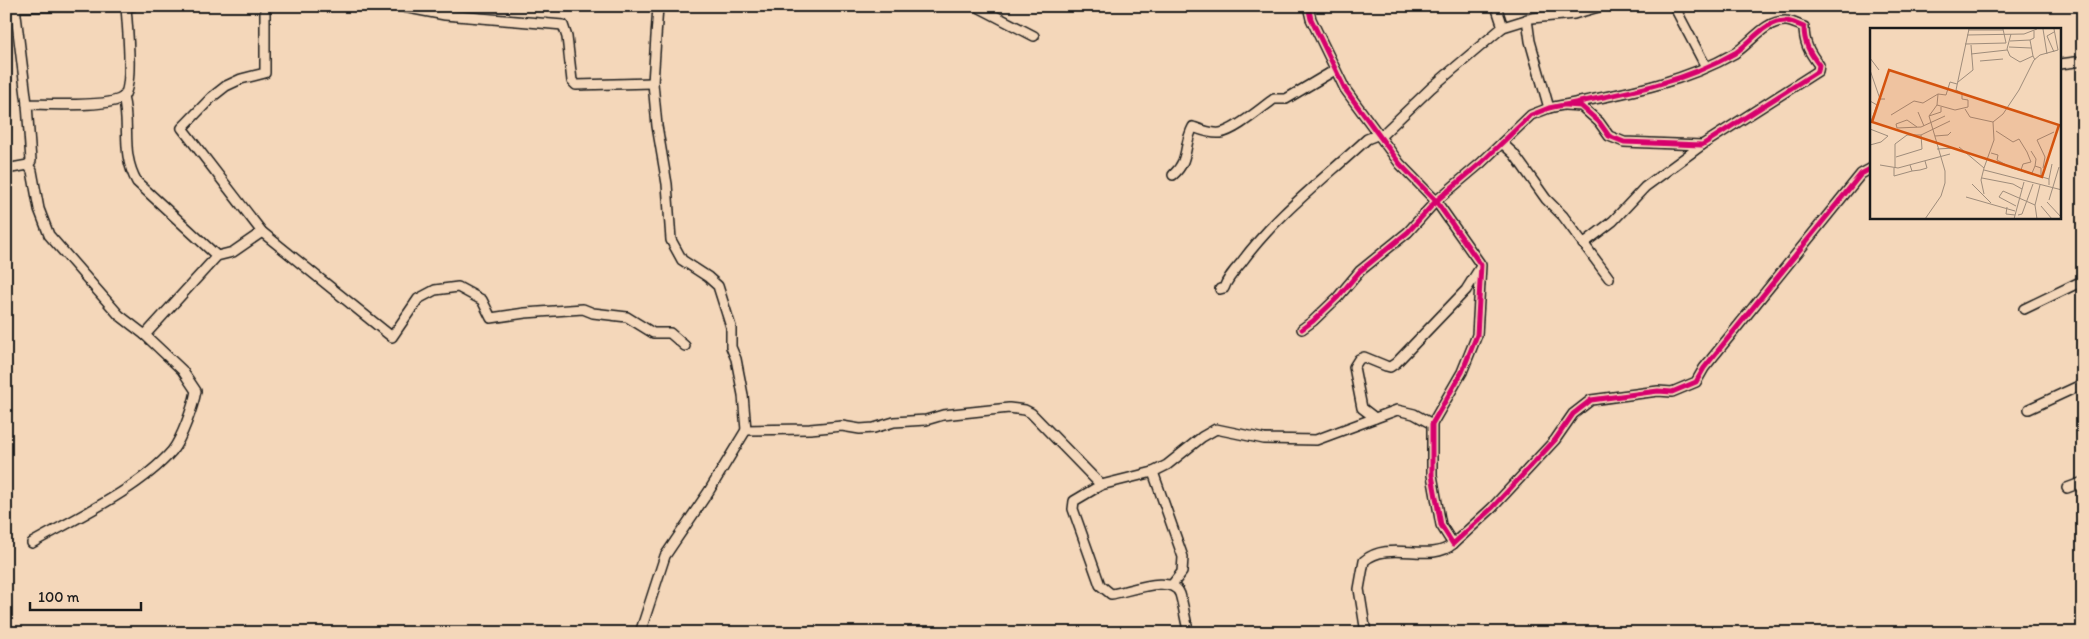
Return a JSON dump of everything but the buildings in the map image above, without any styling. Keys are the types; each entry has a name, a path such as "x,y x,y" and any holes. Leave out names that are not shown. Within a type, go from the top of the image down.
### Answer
{"street":[{"path":"6,7 133,6"},
{"path":"265,6 265,73 241,78 226,86 212,97 182,128 262,232 392,337 418,299 434,290 458,287 482,300 491,318 525,313 583,310 627,317 653,333 670,333 685,346"},
{"path":"398,6 445,15 563,26 568,37 572,81 576,85 653,83"},
{"path":"640,633 665,556 709,491 746,430 743,395 736,359 731,347 731,327 718,286 682,260 671,240 667,184 657,126 653,83 658,6"},
{"path":"976,6 1034,36"},
{"path":"1308,6 1311,18 1344,89 1382,136 1383,142 1400,164 1436,201 1481,265 1477,335 1462,372 1432,424 1432,475 1441,525 1453,544"},
{"path":"1496,6 1502,27"},
{"path":"1382,136 1431,88 1502,27 1527,20 1574,14 1602,6"},
{"path":"1674,6 1706,67"},
{"path":"15,7 28,104 31,160 28,166"},
{"path":"114,102 123,97 127,90 129,72 126,7"},
{"path":"1527,20 1530,41 1549,108"},
{"path":"1302,328 1313,321 1338,297 1360,271 1374,262 1408,232 1436,201 1531,114 1549,108 1666,83 1706,67 1736,52 1767,26 1785,21 1804,27 1804,42 1819,65 1818,71 1702,145 1645,187 1613,221 1583,244"},
{"path":"2062,64 2083,61"},
{"path":"1173,175 1181,168 1184,161 1189,135 1193,127 1220,133 1230,130 1255,115 1274,99 1286,99 1335,70"},
{"path":"123,97 126,107 126,153 137,182 217,256"},
{"path":"28,104 114,102 126,107"},
{"path":"1565,105 1581,106 1599,122 1609,136 1624,142 1702,145"},
{"path":"1220,289 1224,288 1226,282 1243,259 1268,230 1321,179 1368,139 1377,135 1382,136"},
{"path":"1502,142 1514,154 1546,199 1563,216 1610,278"},
{"path":"6,169 28,166"},
{"path":"28,166 32,171 40,209 49,235 119,315 145,335 182,370 196,391 194,407 173,450 136,484 32,543"},
{"path":"1366,633 1359,589 1364,561 1375,553 1386,551 1428,552 1450,547 1492,508 1555,440 1573,414 1591,400 1658,391 1672,392 1696,382 1704,368 1861,174 1870,169"},
{"path":"145,335 217,256 232,252 262,232"},
{"path":"1375,418 1362,408 1354,367 1356,362 1364,357 1390,367 1396,363 1466,290 1481,265"},
{"path":"2024,309 2078,283 2083,285"},
{"path":"2028,409 2083,384"},
{"path":"746,430 810,430 842,426 860,429 874,428 894,422 926,420 943,415 1009,408 1026,410 1101,485"},
{"path":"1189,633 1180,592 1172,585 1161,583 1112,594 1100,585 1073,509 1074,501 1101,485 1153,472 1167,465 1216,429 1264,439 1316,440 1396,410 1407,411 1432,424"},
{"path":"1153,472 1183,558 1182,572 1172,585"},
{"path":"2067,488 2083,482"}],"cycle path":[{"path":"1308,6 1311,19 1345,89 1400,164 1436,201 1481,265 1477,335 1462,372 1432,424 1432,475 1441,525 1453,544 1492,508 1555,440 1573,414 1591,400 1658,391 1672,392 1696,382 1704,368 1861,174 1870,169"},
{"path":"1302,329 1338,297 1360,271 1408,232 1436,201 1481,163 1531,115 1549,108 1621,94 1691,74 1735,53 1765,28 1778,22 1788,21 1804,27 1808,47 1819,65 1818,71 1702,145 1624,142 1609,136 1599,122 1581,106 1565,105"}]}
